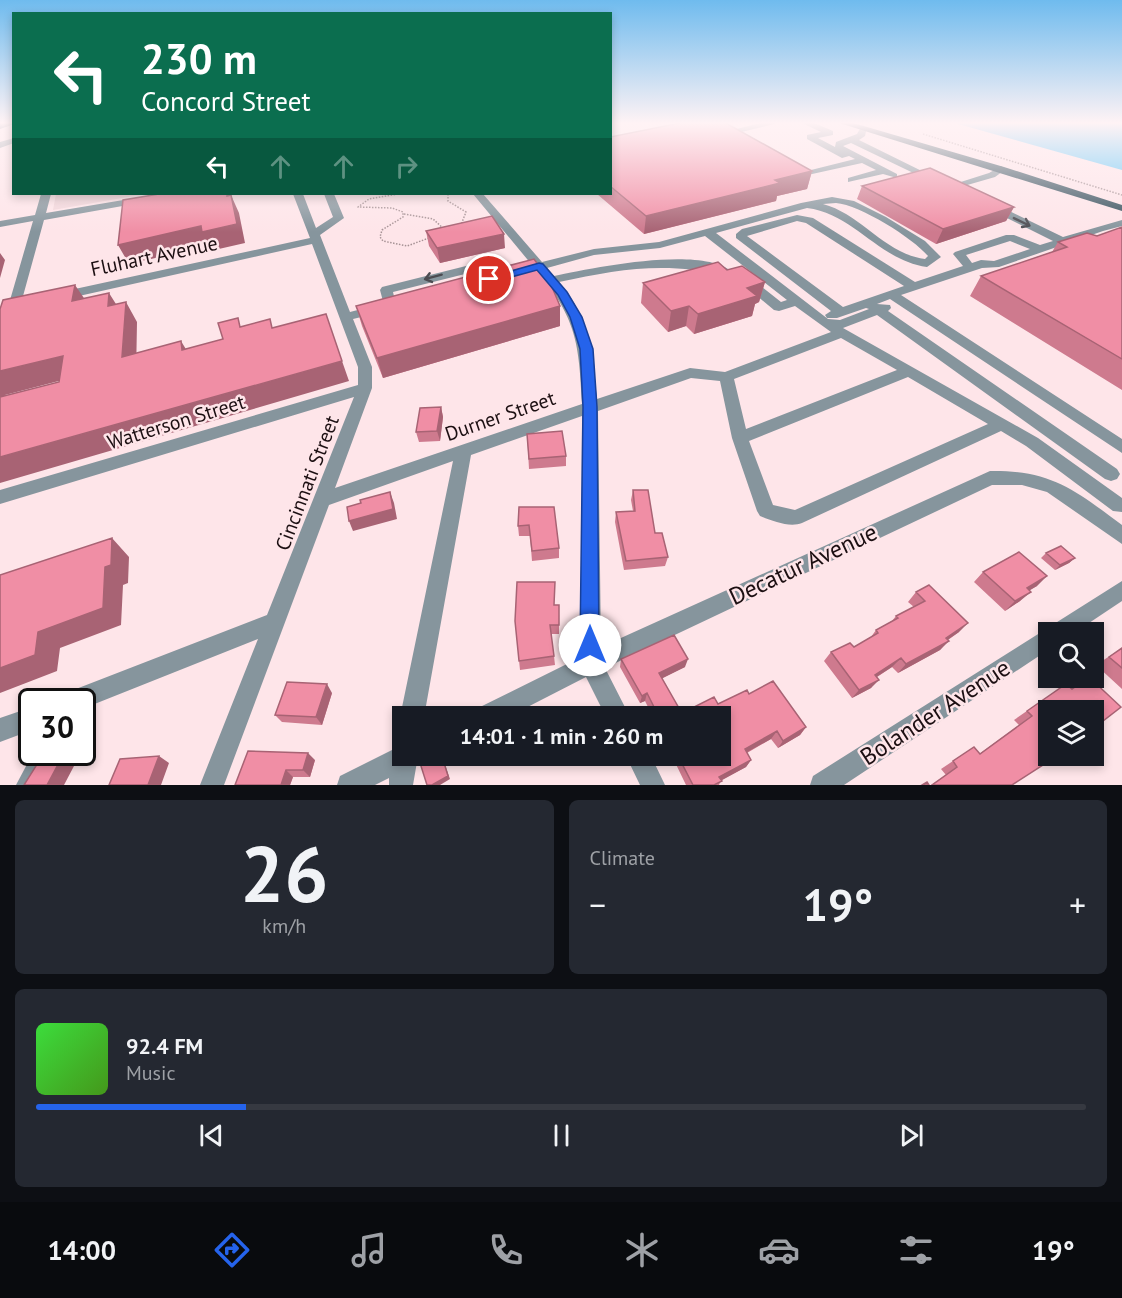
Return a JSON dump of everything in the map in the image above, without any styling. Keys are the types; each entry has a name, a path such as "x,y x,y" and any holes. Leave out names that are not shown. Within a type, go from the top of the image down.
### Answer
{"main road":[{"path":"968,159 1122,208"},
{"path":"991,159 1122,201"}],"street":[{"path":"855,159 894,176"},
{"path":"856,159 860,161"},
{"path":"891,159 1062,241"},
{"path":"781,167 797,176 860,161"},
{"path":"950,187 992,175 1001,169"},
{"path":"851,180 884,171"},
{"path":"0,310 20,306 46,195"},
{"path":"0,224 167,195"},
{"name":"Cincinnati Street","path":"212,785 365,388 364,368 298,195"},
{"path":"315,237 339,218 329,195"},
{"path":"479,195 563,294 580,326 589,368 591,663 612,706"},
{"path":"487,280 594,252 669,243 806,205 834,200 850,203 925,246 934,257 927,263 910,261 835,210 806,205"},
{"path":"842,312 740,236 746,231 797,218 809,220 914,287"},
{"path":"897,298 914,287 981,264 995,265 1122,223"},
{"path":"707,232 825,323 1032,442 1121,506"},
{"name":"Fluhart Avenue","path":"48,299 315,237"},
{"path":"970,268 960,255 961,252 1011,237 1040,249"},
{"path":"669,243 694,264"},
{"path":"345,317 396,304 386,290 472,267 490,264 509,274"},
{"path":"551,280 640,264 704,264 749,282 779,307 797,302"},
{"path":"825,323 841,324 873,307 992,270 995,265"},
{"path":"897,298 1122,447"},
{"path":"825,323 827,317 873,307 1116,470 1090,484"},
{"path":"842,333 726,377 740,438 766,511 796,518 984,434 1000,424"},
{"path":"740,438 909,371"},
{"name":"Durner Street","path":"324,499 690,373 726,377"},
{"name":"Watterson Street","path":"0,497 365,388"},
{"path":"414,706 463,451"},
{"name":"Decatur Avenue","path":"506,706 591,663 990,478 1027,478 1054,489 1075,501 1122,536"},
{"path":"1073,622 1122,590"},
{"path":"96,692 276,622"},
{"name":"Bolander Avenue","path":"822,785 1038,645"},
{"path":"0,730 18,723"},
{"path":"349,785 392,763"},
{"path":"28,785 39,766"},
{"path":"400,785 403,766"},
{"path":"643,766 653,785"}],"path":[{"path":"392,195 369,199 358,207 366,210 394,208 404,214 433,219 444,228 445,231 438,233"},
{"path":"448,195 448,201 466,212 465,220 454,228"},
{"path":"404,214 382,230 380,237 383,241 407,246 434,234"}],"shaded area":[{"path":"56,195 139,195 53,210"}],"water":[{"path":"1082,159 1122,159 1122,170"}],"building":[{"path":"612,159 790,159 812,171 775,180 780,183 646,216 612,188"},
{"path":"930,168 1014,207 943,229 862,186"},
{"path":"153,195 231,195 237,224 202,232 201,226 118,245 123,200"},
{"path":"492,216 504,234 437,248 426,231"},
{"path":"1122,227 1122,359 981,276 1067,247 1058,242 1087,233 1097,236"},
{"path":"534,259 549,280 560,306 377,358 356,306"},
{"path":"718,262 727,270 742,266 765,282 747,288 757,296 698,314 689,306 671,311 643,283"},
{"path":"75,285 72,301 109,293 108,306 126,302 122,357 181,341 182,350 223,339 218,323 238,318 240,327 270,319 272,328 326,314 342,361 0,457 0,397 59,382 63,356 0,371 0,309 3,300"},
{"path":"441,407 437,431 416,432 420,408"},
{"path":"562,431 566,456 529,459 527,434"},
{"path":"633,490 648,490 655,533 662,533 668,557 626,561 616,512 635,511"},
{"path":"390,492 393,509 349,521 347,507 361,503 360,500"},
{"path":"519,507 554,507 559,548 532,551 529,525 518,526"},
{"path":"112,538 111,565 105,567 103,608 38,632 35,655 0,668 0,575"},
{"path":"1061,546 1075,558 1060,565 1046,553"},
{"path":"1019,552 1047,576 1027,588 1031,592 1015,601 983,572"},
{"path":"517,582 555,582 554,605 559,605 559,625 550,625 554,656 519,661 515,621"},
{"path":"929,585 968,623 946,638 949,641 906,664 901,658 875,675 879,680 859,690 831,652 850,643 854,647 878,633 876,630 898,618 896,616 925,601 916,592"},
{"path":"674,635 688,659 659,673 678,706 654,706 647,693 642,696 621,659"},
{"path":"1122,648 1122,668 1109,657"},
{"path":"773,681 806,727 783,741 777,731 745,749 751,760 719,777 722,781 714,785 693,785 683,766 731,766 731,706 696,706 714,697 718,704 747,690 749,694"},
{"path":"287,682 327,684 316,717 275,715"},
{"path":"1060,688 1101,688 1121,707 1104,720 1104,700 1043,700"},
{"path":"1038,703 1038,766 1041,766 1012,785 932,785 957,767 953,761 974,747 980,754 1032,716 1027,711"},
{"path":"248,751 308,753 303,770 286,770 281,785 235,785"},
{"path":"159,756 148,785 109,785 120,759"},
{"path":"36,766 57,766 47,785 24,785"},
{"path":"421,766 445,766 448,776 432,785 427,785"}],"route":[{"path":"489,279 539,266 563,294 580,326 589,368 590,645"}]}
